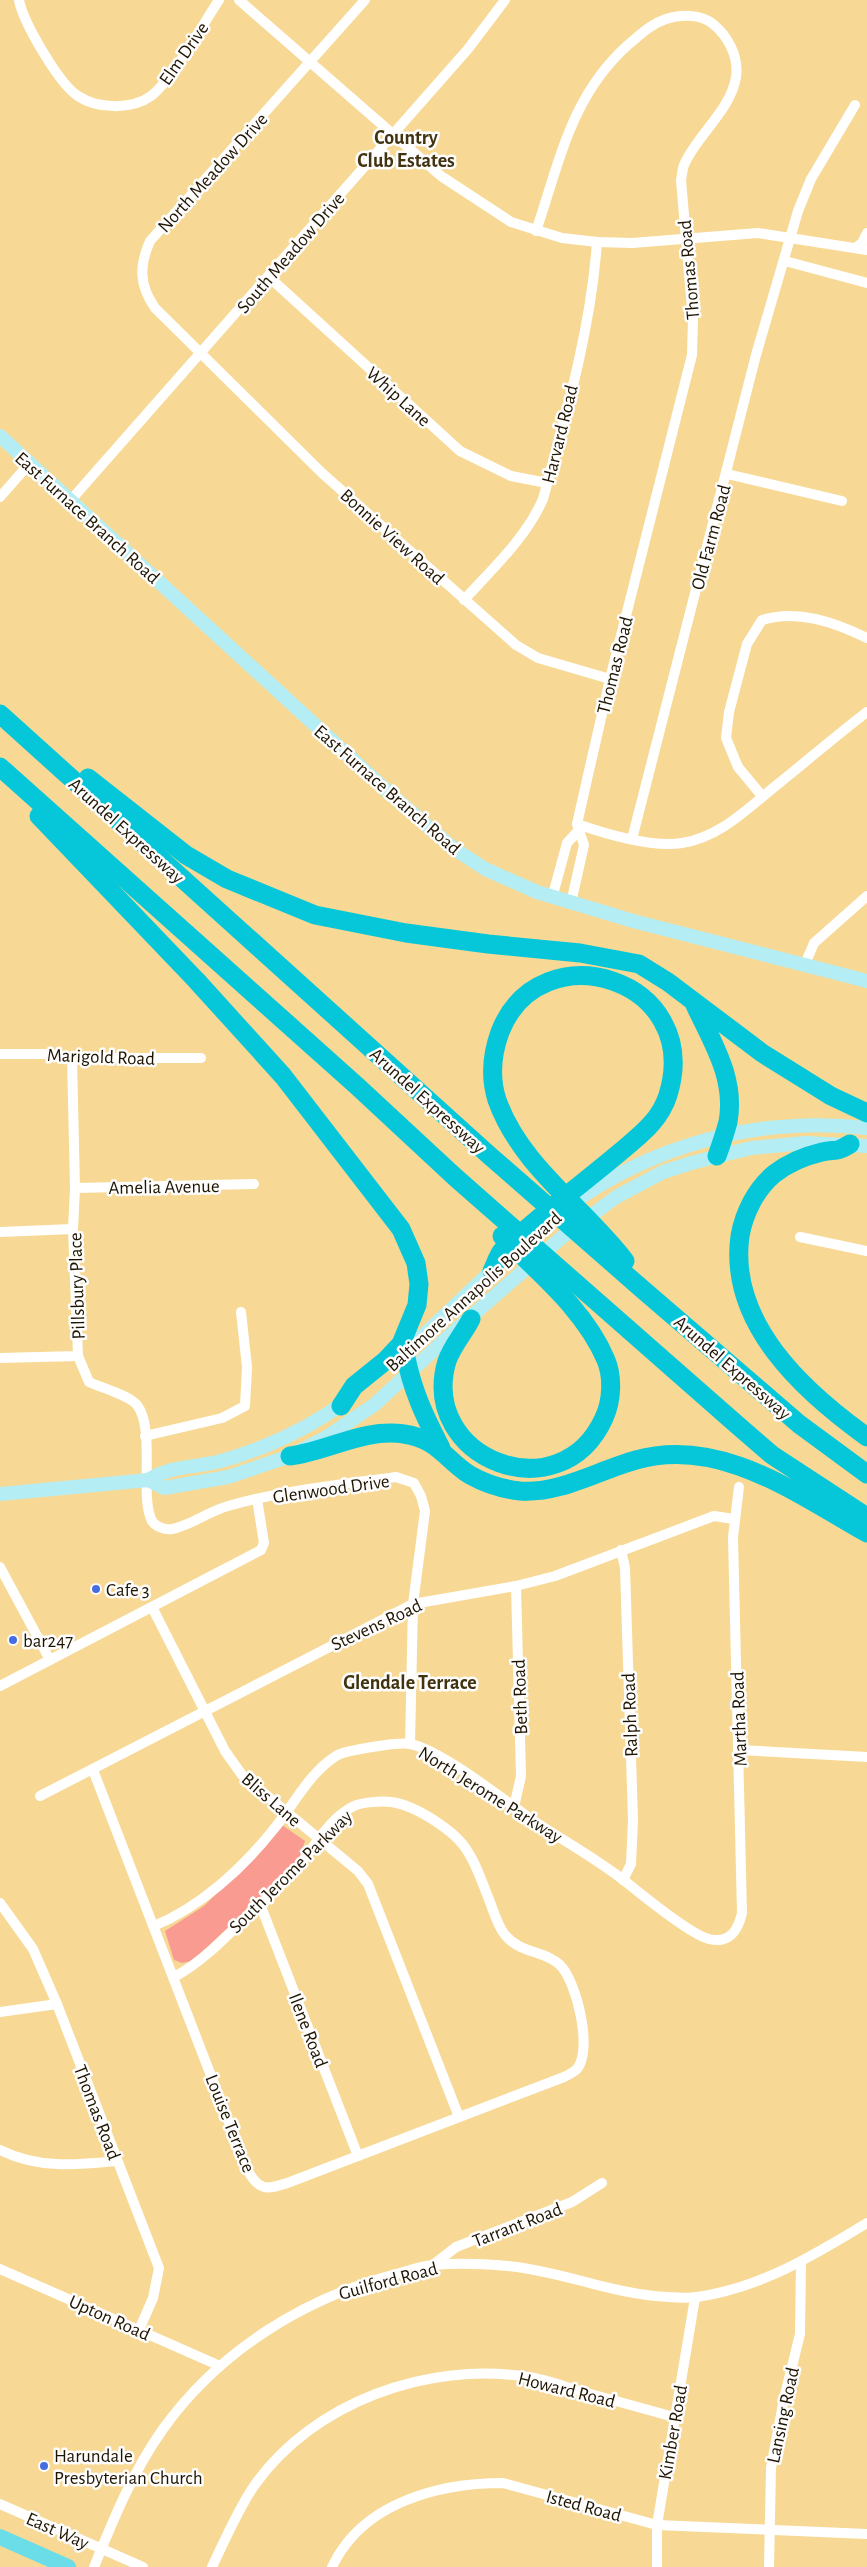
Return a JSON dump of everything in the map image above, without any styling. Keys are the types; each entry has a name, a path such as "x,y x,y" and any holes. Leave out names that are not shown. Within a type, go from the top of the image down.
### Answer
{"highway":[{"path":"2,716 68,762 186,854 227,879 315,915 406,933 488,944 580,953 639,964 694,1001 762,1053 831,1096 867,1113"},
{"name":"Arundel Expressway","path":"2,716 483,1149 641,1288 798,1424 867,1474"},
{"name":"Arundel Expressway","path":"0,767 342,1073 455,1177 772,1455 867,1517"},
{"path":"18,782 26,803 122,902 283,1076 401,1229 416,1263 419,1284 417,1305 402,1344 385,1361 354,1386 341,1406"},
{"path":"492,1270 502,1251 597,1179 656,1120 672,1081 672,1044 662,1019 644,998 617,981 598,976 575,976 535,989 517,1003 505,1018 495,1044 492,1068 493,1083 497,1099 508,1125 535,1165 624,1260 641,1288"},
{"path":"694,1001 720,1055 725,1072 729,1100 728,1122 718,1156"},
{"path":"858,1145 837,1152 825,1152 804,1157 774,1175 763,1185 742,1223 739,1248 740,1281 748,1307 762,1333 780,1357 807,1387 867,1437"},
{"path":"455,1177 461,1195 576,1312 598,1342 607,1361 610,1386 608,1409 599,1429 576,1455 560,1464 536,1470 508,1467 484,1457 459,1433 448,1409 443,1385 447,1361 471,1318"},
{"path":"405,1353 420,1408 441,1448 469,1474 495,1486 523,1491 552,1489 648,1456 686,1454 713,1457 736,1463 756,1472 867,1533"},
{"path":"290,1456 313,1453 352,1438 375,1433 406,1434 441,1448"}],"main road":[{"name":"East Furnace Branch Road","path":"0,436 388,792 452,848 485,869 552,898 867,981"},
{"path":"597,1179 662,1154 723,1136 801,1125 867,1128"},
{"name":"Baltimore Annapolis Boulevard","path":"148,1480 164,1488 251,1471 290,1456 356,1418 561,1238 616,1197 663,1172 718,1156 780,1145 858,1145"},
{"name":"Baltimore Annapolis Boulevard","path":"0,1494 148,1480 164,1470 219,1461 281,1440 306,1428 341,1406 405,1353 492,1270"},
{"path":"0,2537 68,2567"}],"street":[{"name":"Elm Drive","path":"19,0 34,33 64,83 78,96 94,103 113,106 133,104 150,97 164,84 219,0"},
{"path":"239,0 311,60 442,176 473,199 511,222 562,238 597,242 632,243 685,237 758,233 791,236 867,250"},
{"name":"North Meadow Drive","path":"200,355 155,308 148,297 142,283 142,266 150,241 365,0"},
{"name":"South Meadow Drive","path":"70,501 468,49 506,0"},
{"name":"Thomas Road","path":"536,231 573,120 583,98 610,60 654,23 678,15 696,17 711,22 726,36 736,66 736,79 731,92 684,165 682,180 693,320 692,355 610,679 578,828 567,844 552,898"},
{"name":"Old Farm Road","path":"632,839 756,355 785,261 798,211 811,179 856,105"},
{"path":"855,248 862,243 867,233"},
{"name":"Harvard Road","path":"464,600 534,519 547,483 586,334 594,288 597,242"},
{"path":"785,261 867,283"},
{"name":"Whip Lane","path":"269,276 460,451 511,476 547,483"},
{"name":"Bonnie View Road","path":"200,355 322,473 516,645 538,658 610,679"},
{"path":"0,497 29,464"},
{"path":"727,474 842,501"},
{"path":"762,796 738,767 726,738 729,712 747,644 762,620 778,615 800,615 848,629 867,638"},
{"path":"578,828 632,839 681,844 704,838 719,830 867,712"},
{"name":"Thomas Road","path":"571,903 584,845 578,828"},
{"path":"805,964 814,943 867,896"},
{"name":"Marigold Road","path":"0,1054 50,1054 72,1058 201,1058"},
{"name":"Pillsbury Place","path":"72,1058 75,1188 73,1229 78,1356 90,1382 129,1399 138,1406 145,1436 148,1480"},
{"name":"Amelia Avenue","path":"75,1188 254,1184"},
{"path":"0,1232 73,1229"},
{"path":"800,1237 867,1251"},
{"path":"145,1436 222,1418 244,1406 247,1367 241,1312"},
{"path":"0,1358 78,1356"},
{"name":"Glenwood Drive","path":"148,1480 150,1513 153,1522 160,1528 170,1529 226,1506 257,1498 396,1477 414,1483 421,1496 425,1511 413,1604 410,1744"},
{"name":"Martha Road","path":"719,1941 736,1931 742,1914 734,1519 739,1487"},
{"path":"0,1686 262,1550 264,1543 257,1498"},
{"name":"Stevens Road","path":"40,1796 206,1712 310,1655 413,1604 516,1586 555,1576 714,1516 734,1519"},
{"name":"Ralph Road","path":"621,1550 625,1568 632,1820 631,1864 623,1880"},
{"path":"0,1567 50,1660"},
{"name":"Beth Road","path":"514,1807 521,1776 516,1586"},
{"name":"Bliss Lane","path":"152,1608 224,1751 242,1775 358,1871 368,1884 459,2117"},
{"name":"North Jerome Parkway","path":"154,1926 204,1900 273,1831 322,1767 338,1755 355,1749 410,1744 429,1751 514,1807 623,1880 702,1937 719,1941"},
{"path":"739,1750 867,1757"},
{"name":"Louise Terrace","path":"93,1770 253,2180 261,2187 273,2188 564,2077 576,2070"},
{"name":"South Jerome Parkway","path":"174,1977 190,1968 260,1904 292,1873 319,1838 354,1806 389,1802 402,1804 428,1816 465,1847 475,1865 504,1933 513,1944 550,1958 561,1966 566,1974 580,2014 584,2037 584,2049 576,2070"},
{"name":"Thomas Road","path":"0,1903 33,1949 57,2004 116,2161 159,2268 153,2298 139,2330"},
{"name":"Ilene Road","path":"260,1904 358,2156"},
{"path":"0,2012 57,2004"},
{"path":"0,2150 43,2164 70,2166 116,2161"},
{"name":"Tarrant Road","path":"432,2265 456,2247 572,2202 602,2183"},
{"name":"Guilford Road","path":"94,2567 129,2486 162,2430 192,2392 220,2366 266,2330 319,2300 373,2280 432,2265 508,2266 641,2296 695,2298 746,2286 801,2264 867,2223"},
{"name":"Lansing Road","path":"769,2567 771,2468 784,2399 800,2334 801,2264"},
{"name":"Upton Road","path":"0,2268 220,2366"},
{"name":"Kimber Road","path":"658,2567 656,2525 695,2298"},
{"name":"Howard Road","path":"212,2567 254,2487 280,2455 321,2422 359,2400 391,2388 434,2378 501,2374 530,2377 674,2417"},
{"name":"Isted Road","path":"332,2567 352,2537 400,2503 444,2487 468,2484 503,2483 656,2525 867,2534"},
{"name":"East Way","path":"0,2504 143,2567"}],"shaded area":[{"path":"282,1825 305,1841 298,1862 192,1961 182,1963 174,1960 165,1931 204,1906 255,1856"}],"place":[{"name":"Cafe 3","path":"96,1589"},
{"name":"bar247","path":"13,1640"},
{"name":"Harundale Presbyterian Church","path":"44,2466"}],"district":[{"name":"Country Club Estates","path":"406,148"},
{"name":"Glendale Terrace","path":"410,1682"}]}
